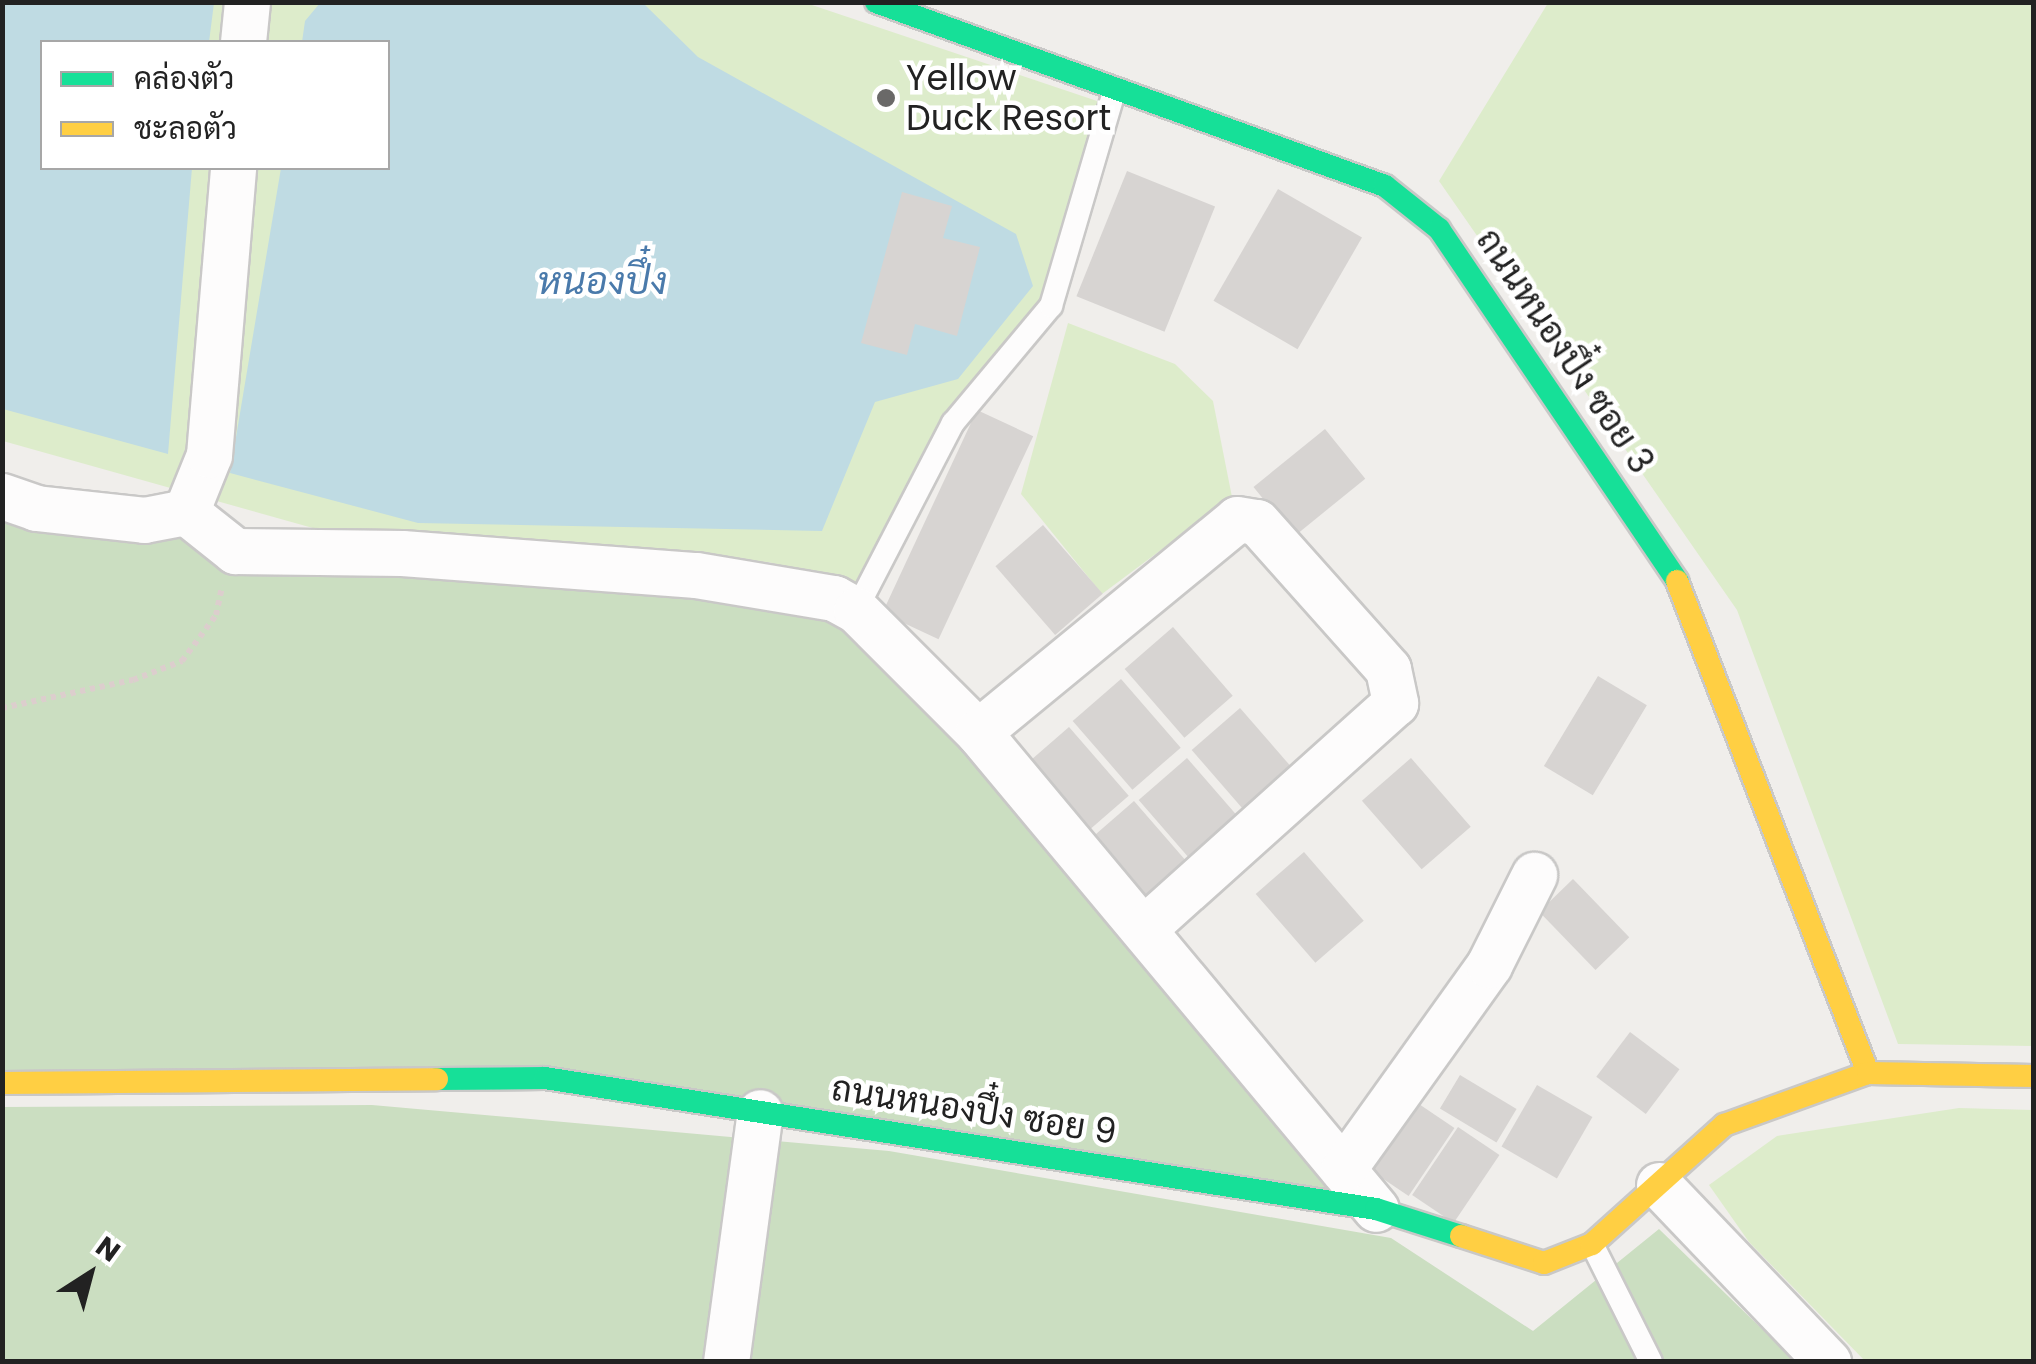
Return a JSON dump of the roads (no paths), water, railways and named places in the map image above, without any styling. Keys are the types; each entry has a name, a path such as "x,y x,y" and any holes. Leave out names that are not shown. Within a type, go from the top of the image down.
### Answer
{"street":[{"path":"243,40 246,2"},
{"name":"ถนนหนองปึ๋ง ซอย 3","path":"876,2 1384,186 1440,230 1675,575 1868,1073"},
{"path":"201,524 233,170"},
{"path":"2,496 36,508 201,524 235,551 402,553 696,574 834,598 856,610 978,732 1145,927 1376,1209"},
{"path":"978,732 1237,519 1257,522 1388,670 1395,703 1145,927"},
{"path":"1343,1168 1489,965 1534,875"},
{"path":"1868,1073 2034,1076"},
{"name":"ถนนหนองปึ๋ง ซอย 9","path":"2,1083 545,1078 1376,1209 1544,1264 1592,1244 1724,1125 1868,1073"},
{"path":"726,1362 760,1112"},
{"path":"1659,1184 1828,1362"}],"lane":[{"path":"856,610 953,423 1052,306 1116,86"},
{"path":"1592,1244 1650,1362"}],"water":[{"path":"2,3 214,3 209,40 40,40 40,170 192,170 168,454 3,409"},
{"name":"หนองปึ๋ง","path":"320,3 643,3 698,57 1016,234 1033,286 958,379 875,402 822,531 418,523 230,473 281,170 390,170 390,40 302,40 305,21"}],"place":[{"name":"Yellow Duck Resort","path":"886,98"}]}
